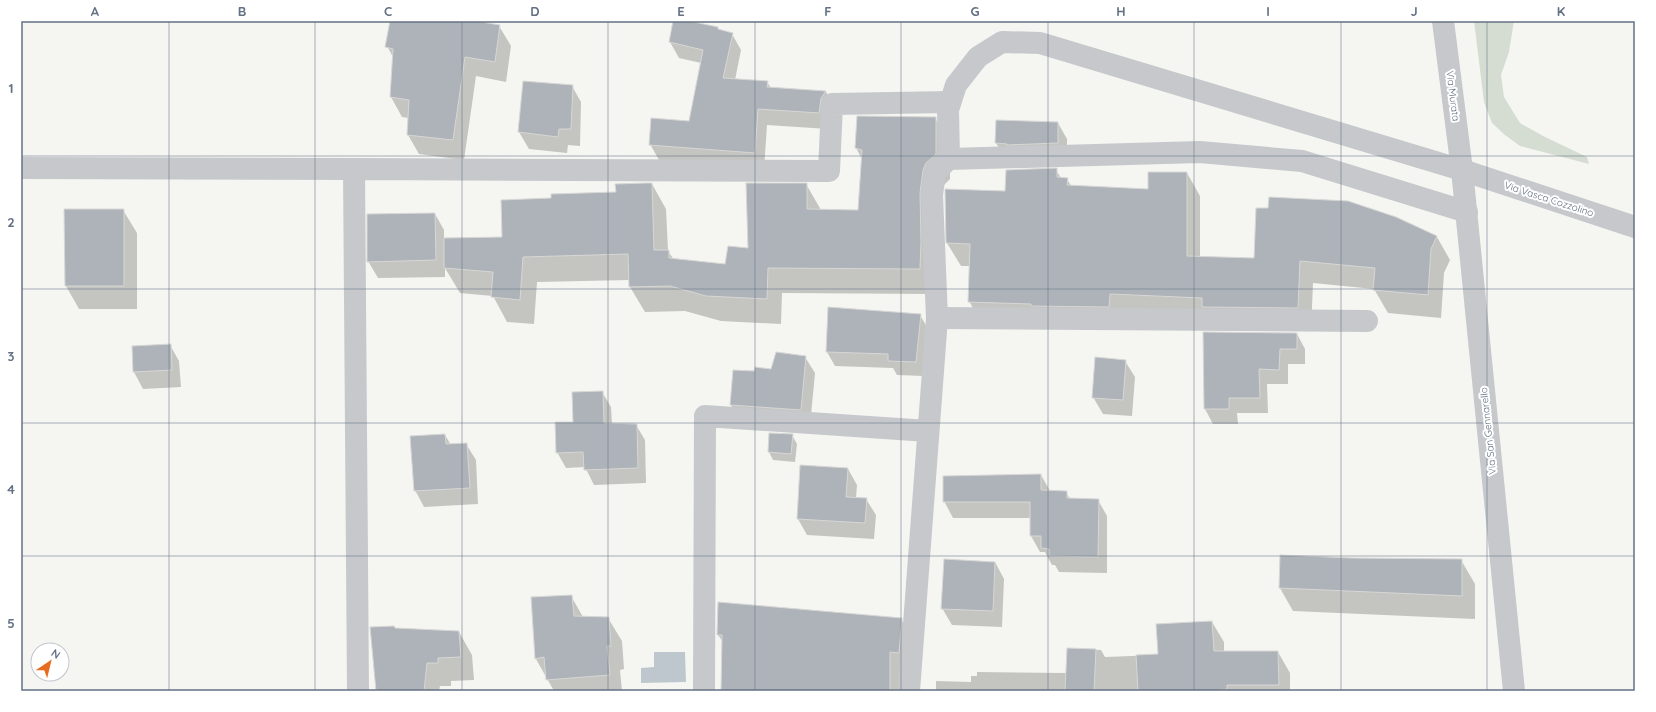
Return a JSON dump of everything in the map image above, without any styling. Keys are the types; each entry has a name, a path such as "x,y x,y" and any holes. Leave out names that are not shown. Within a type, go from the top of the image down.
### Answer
{"street":[{"name":"Via Murata","path":"1443,21 1462,170"},
{"name":"Via Vasca Cozzolino","path":"949,159 948,110 950,102 956,85 978,56 1002,42 1040,43 1462,170 1635,227"},
{"path":"21,168 829,171 832,104 950,102"},
{"path":"909,691 937,318 932,195 936,172 949,159 1200,152 1294,160 1302,161 1467,212"},
{"path":"354,169 358,691"},
{"name":"Via San Gennarello","path":"1462,170 1514,691"},
{"path":"937,318 1367,321"},
{"path":"704,691 705,416 928,431"}],"shaded area":[{"path":"1474,21 1514,21 1509,52 1501,75 1504,97 1520,123 1587,157 1589,164 1520,146 1492,123 1484,102"},
{"path":"654,652 685,652 686,682 641,683 641,668 654,667"}],"building":[{"path":"390,21 475,21 500,25 495,62 465,57 453,140 407,135 409,100 390,97 393,49 385,47"},
{"path":"673,21 689,21 718,27 718,29 733,33 723,78 768,81 767,87 826,91 821,98 819,113 758,109 755,153 649,145 651,118 689,121 703,50 669,42"},
{"path":"523,81 573,85 571,129 559,129 558,137 518,132"},
{"path":"857,116 936,117 936,154 926,163 923,170 920,193 920,269 768,268 767,299 706,296 670,286 629,287 628,254 523,257 520,300 491,297 493,272 444,268 444,238 502,237 501,200 551,198 551,194 616,192 615,184 646,183 652,183 654,250 669,250 669,258 725,264 728,246 748,248 746,183 807,183 807,209 858,210 862,150 855,148"},
{"path":"996,120 1058,122 1058,143 1007,145 995,143"},
{"path":"1057,168 1057,177 1068,178 1067,185 1148,189 1148,172 1187,172 1187,256 1254,258 1256,208 1268,208 1269,197 1348,201 1396,217 1437,236 1431,249 1428,295 1373,290 1375,268 1300,261 1298,308 1202,307 1202,298 1110,294 1109,307 1031,306 1031,304 968,302 970,244 946,243 945,189 1005,191 1006,170"},
{"path":"64,209 124,209 124,286 65,286"},
{"path":"435,213 436,260 367,262 367,214"},
{"path":"828,307 921,314 916,362 888,361 888,354 826,352"},
{"path":"1203,332 1297,333 1297,349 1280,349 1279,370 1259,369 1260,398 1229,398 1229,409 1204,409"},
{"path":"171,344 172,370 133,372 132,346"},
{"path":"776,352 806,356 801,410 730,405 733,370 754,371 755,367 771,369"},
{"path":"1095,357 1126,360 1123,400 1092,398"},
{"path":"603,391 604,423 637,424 638,468 584,470 583,452 556,453 555,422 573,422 572,392"},
{"path":"769,433 793,434 791,454 768,452"},
{"path":"445,434 446,444 467,443 470,488 414,491 410,436"},
{"path":"800,465 848,468 846,497 867,498 865,523 797,519"},
{"path":"1041,474 1041,490 1067,491 1067,498 1099,499 1098,557 1049,556 1049,549 1041,548 1041,536 1030,536 1030,502 943,502 943,476"},
{"path":"1280,555 1352,558 1462,559 1462,596 1279,588"},
{"path":"944,559 995,562 993,611 941,609"},
{"path":"572,595 574,616 609,617 611,646 607,646 610,675 546,680 544,657 535,659 531,597"},
{"path":"718,602 902,618 899,653 890,652 890,691 721,691 722,635 717,635"},
{"path":"1212,621 1214,651 1278,651 1279,685 1227,685 1227,689 1214,691 1138,691 1136,655 1158,654 1156,624"},
{"path":"394,626 395,628 459,631 461,657 438,658 438,663 427,663 424,691 376,691 370,627"},
{"path":"1067,648 1096,649 1094,691 1065,691"}]}
